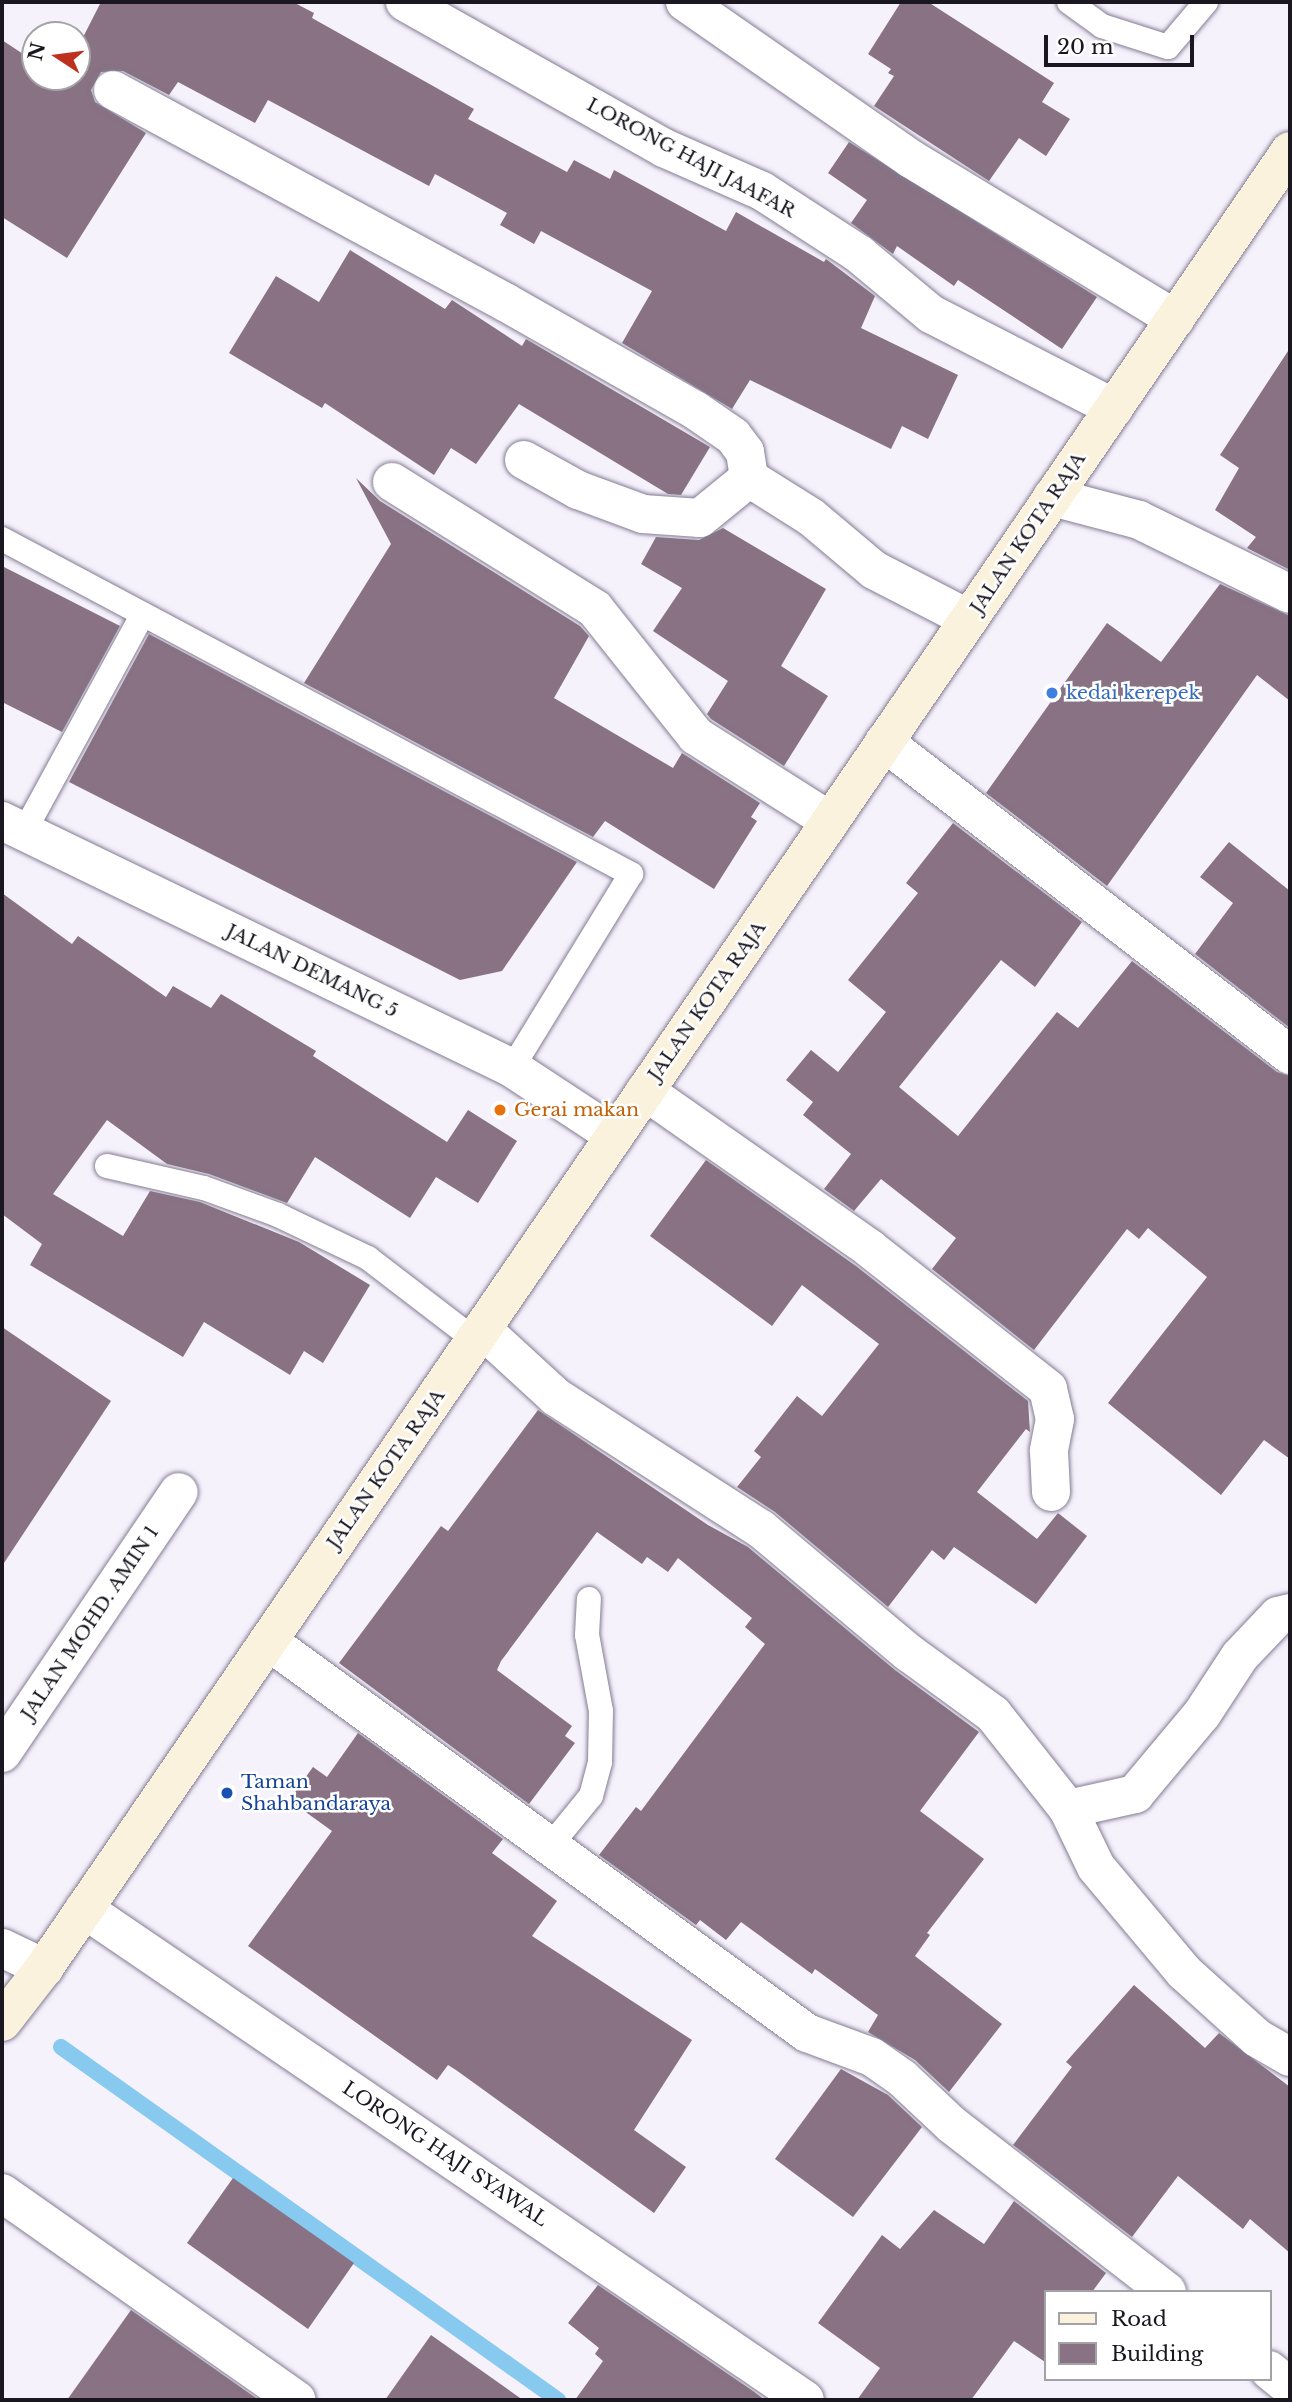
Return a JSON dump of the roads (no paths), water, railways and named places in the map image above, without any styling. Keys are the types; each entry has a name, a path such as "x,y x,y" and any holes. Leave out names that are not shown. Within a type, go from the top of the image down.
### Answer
{"main road":[{"name":"JALAN KOTA RAJA","path":"2,2022 44,1968 1052,497 1287,161"}],"street":[{"name":"LORONG HAJI JAAFAR","path":"405,2 664,148 762,191 859,254 930,314 1114,408"},
{"path":"685,2 911,159 1175,319"},
{"path":"113,90 505,302 695,411 733,436 745,452 749,478 810,517 874,570 969,619"},
{"path":"524,460 578,489 643,514 700,518 749,478"},
{"path":"391,482 595,609 696,736 830,821"},
{"path":"1052,497 1139,520 1290,594"},
{"path":"884,742 1290,1055"},
{"name":"JALAN DEMANG 5","path":"13,827 512,1068 615,1136"},
{"path":"645,1091 869,1248 1048,1389 1055,1419 1049,1451 1051,1492"},
{"path":"478,1334 556,1397 761,1528 909,1653 993,1714 1068,1809 1096,1867 1184,1972 1257,2038 1290,2057"},
{"name":"JALAN MOHD. AMIN 1","path":"2,1753 179,1493"},
{"path":"1068,1809 1135,1794 1202,1714 1240,1656 1278,1616 1290,1613"},
{"path":"268,1641 807,2033 872,2057 902,2078 952,2125 1164,2290"},
{"name":"LORONG HAJI SYAWAL","path":"84,1909 805,2400"},
{"path":"2,1948 44,1968"},
{"path":"2,2193 297,2400"},
{"path":"1271,2372 1290,2387"}],"lane":[{"path":"1069,2 1102,26 1168,47 1206,2"},
{"path":"2,538 631,874 512,1068"},
{"path":"13,827 144,614"},
{"path":"107,1166 204,1188 278,1215 368,1258 478,1334"},
{"path":"551,1845 591,1796 600,1762 601,1711 587,1635 590,1599"}],"waterway":[{"path":"61,2047 558,2400"}],"place":[{"name":"kedai kerepek","path":"1052,693"},
{"name":"Gerai makan","path":"500,1110"},
{"name":"Taman Shahbandaraya","path":"227,1793"}]}
